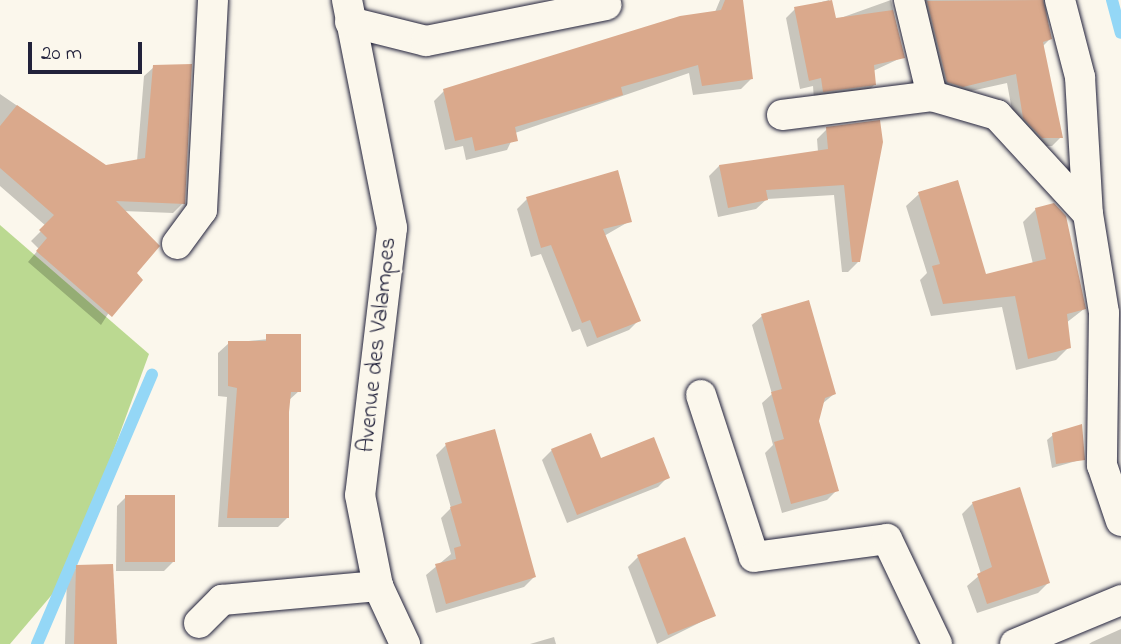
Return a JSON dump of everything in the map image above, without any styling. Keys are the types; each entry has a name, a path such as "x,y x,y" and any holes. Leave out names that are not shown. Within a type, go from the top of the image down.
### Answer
{"street":[{"path":"177,243 202,210 213,0"},
{"path":"909,0 932,96"},
{"path":"1060,0 1080,77 1088,215 1104,313 1102,465 1121,521"},
{"path":"348,11 426,41 606,5"},
{"name":"Avenue des Valampes","path":"348,11 392,228 360,495 378,586 405,644"},
{"path":"782,115 932,96 997,115 1088,215"},
{"path":"701,395 754,557 887,539 937,644"},
{"path":"199,623 222,600 378,586"},
{"path":"1015,644 1121,600"}],"green space":[{"path":"0,225 149,354 67,577 10,644 0,644"}],"building":[{"path":"725,0 743,0 753,79 702,86 698,65 621,87 623,95 515,127 518,141 475,151 472,137 455,141 443,89 680,16 721,10"},
{"path":"832,0 836,18 893,10 905,58 874,65 876,85 823,92 821,78 809,81 794,7"},
{"path":"1043,0 1052,39 1043,42 1063,138 1042,138 1023,118 1016,74 963,87 947,82 927,1"},
{"path":"192,64 185,204 116,201 160,246 137,273 143,280 112,317 36,251 47,238 39,230 54,215 0,168 0,126 17,105 106,165 145,158 153,65"},
{"path":"880,120 883,142 860,262 852,262 844,185 766,190 768,200 728,208 719,165 828,149 826,127"},
{"path":"618,170 632,222 603,229 641,321 597,338 590,320 582,323 551,245 541,248 526,197"},
{"path":"958,180 986,274 1046,259 1035,208 1054,203 1066,216 1086,309 1067,314 1071,348 1028,359 1015,296 943,304 932,266 940,264 918,192"},
{"path":"809,300 836,394 825,398 819,421 839,491 791,504 774,442 784,439 771,392 782,389 761,314"},
{"path":"266,334 301,334 301,392 291,392 289,412 289,518 227,518 237,388 228,386 228,341 266,341"},
{"path":"1082,424 1085,460 1056,464 1052,433"},
{"path":"495,429 536,577 446,604 435,564 456,559 454,548 461,546 450,507 462,503 445,443"},
{"path":"591,433 601,458 654,437 670,478 577,515 551,449"},
{"path":"1020,487 1050,583 987,604 977,574 992,567 972,502"},
{"path":"125,495 175,495 175,562 125,562"},
{"path":"685,537 716,616 668,635 637,555"},
{"path":"113,564 117,644 74,644 76,565"}],"waterway":[{"path":"1112,0 1121,33"},
{"path":"37,644 152,374"}]}
